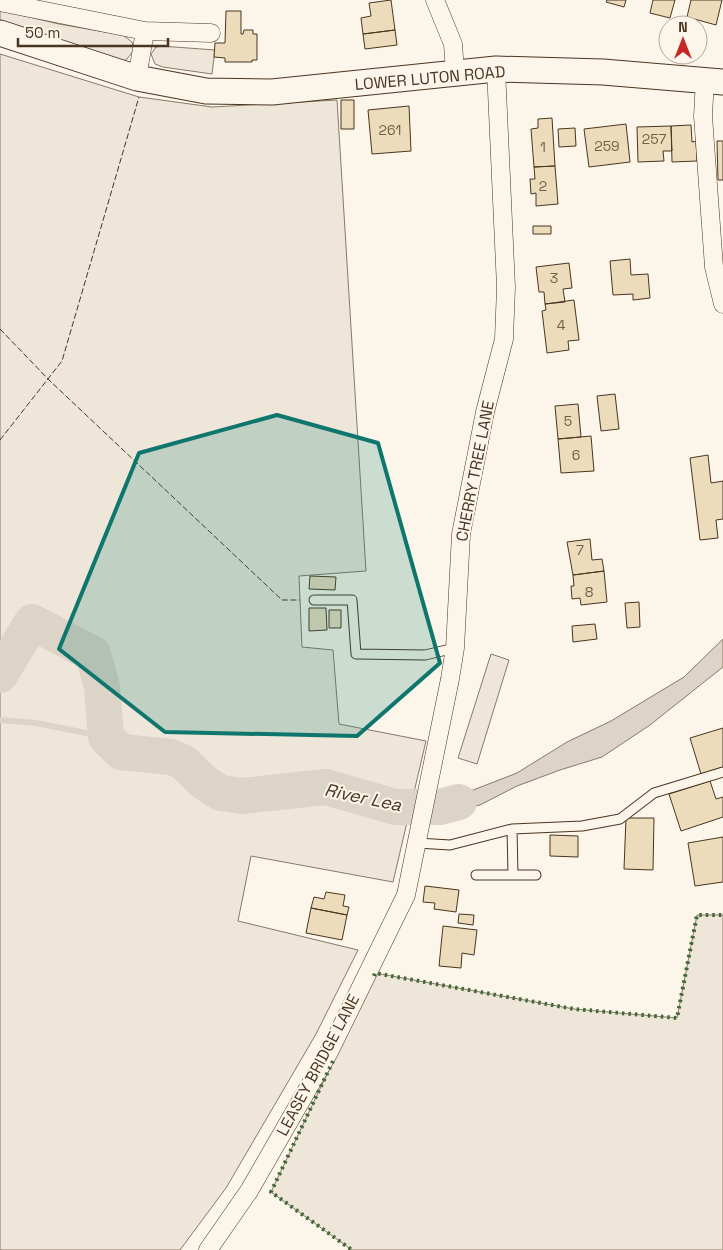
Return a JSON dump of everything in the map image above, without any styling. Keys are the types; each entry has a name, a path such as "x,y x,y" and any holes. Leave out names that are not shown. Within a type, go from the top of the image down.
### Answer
{"main road":[{"name":"LOWER LUTON ROAD","path":"0,33 138,78 206,91 272,92 496,69 603,72 714,81"}],"street":[{"path":"434,0 453,44 455,72"},
{"path":"0,2 145,30 211,33"},
{"path":"138,78 145,30"},
{"name":"CHERRY TREE LANE","path":"412,871 455,648 461,534 485,412 504,339 506,278 496,69"},
{"path":"714,81 703,116 714,267 723,304"},
{"name":"LEASEY BRIDGE LANE","path":"208,1250 249,1191 329,1052 406,894 412,871"}],"lane":[{"path":"314,600 352,600 356,654 425,654 455,648"},
{"path":"417,843 450,845 512,829 582,826 620,819 654,793 723,772"},
{"path":"512,829 513,875"},
{"path":"476,875 536,875"}],"highlighted area":[{"path":"277,415 378,443 440,663 357,736 165,732 59,649 139,453"}],"shaded area":[{"path":"0,10 59,24 123,35 132,42 134,50 122,62 0,24"},
{"path":"156,47 215,50 212,74 163,67 155,64 151,54"},
{"path":"0,54 139,97 212,107 337,100 366,571 299,576 302,647 333,650 339,724 426,741 393,882 251,856 238,921 358,950 316,1034 226,1188 180,1250 0,1250"},
{"path":"723,639 723,667 650,725 602,757 517,786 480,805 442,814 408,815 412,801 468,792 517,773 567,742 611,721 684,677"},
{"path":"491,654 509,660 477,764 458,758"},
{"path":"697,915 723,915 723,1250 352,1250 271,1192 375,973 574,1009 677,1018"}],"building":[{"path":"391,0 395,30 363,34 361,18 371,16 369,3"},
{"path":"607,0 626,0 624,7 606,2"},
{"path":"653,0 675,0 671,15 650,13"},
{"path":"691,0 722,0 716,25 708,23 708,15 687,15"},
{"path":"226,11 241,11 241,34 243,34 244,30 253,30 253,34 257,34 257,60 252,60 252,62 225,62 225,58 214,57 215,43 225,43"},
{"path":"395,30 397,45 365,49 363,34"},
{"path":"341,100 354,100 354,129 341,129"},
{"path":"409,106 411,151 372,154 368,110"},
{"path":"552,118 555,166 534,167 531,129 538,128 538,119"},
{"path":"626,124 630,162 589,167 584,129"},
{"path":"691,125 692,142 696,141 697,161 672,162 671,126"},
{"path":"671,126 672,151 663,151 664,161 638,162 637,127"},
{"path":"575,128 576,146 559,147 558,129"},
{"path":"717,141 723,141 723,180 718,180"},
{"path":"555,166 558,204 536,206 536,193 531,194 530,179 535,179 534,167"},
{"path":"533,226 551,226 551,234 533,234"},
{"path":"630,259 631,275 648,274 650,298 633,300 633,294 613,295 610,261"},
{"path":"569,263 572,288 563,289 565,302 545,304 544,292 539,292 536,267"},
{"path":"574,300 579,340 568,341 569,350 547,353 542,311 546,310 545,304"},
{"path":"615,394 619,429 601,431 597,396"},
{"path":"578,404 581,437 558,439 555,406"},
{"path":"591,436 594,471 561,473 558,439"},
{"path":"708,455 711,483 723,481 723,519 716,520 718,538 700,540 690,458"},
{"path":"590,539 592,560 602,559 604,571 573,575 567,542"},
{"path":"604,571 607,602 581,605 580,598 572,599 571,586 574,586 573,575"},
{"path":"310,576 336,577 335,590 309,589"},
{"path":"639,602 640,627 627,628 625,603"},
{"path":"309,608 326,608 327,630 309,631"},
{"path":"329,610 341,610 341,628 329,628"},
{"path":"595,624 597,639 573,642 572,626"},
{"path":"723,728 723,767 701,774 690,738"},
{"path":"710,781 716,799 723,797 723,817 681,831 669,794"},
{"path":"626,818 654,818 653,870 624,869"},
{"path":"550,835 578,836 578,857 550,856"},
{"path":"723,837 723,882 695,886 688,843"},
{"path":"425,886 459,890 456,912 434,909 435,903 423,902"},
{"path":"326,892 345,895 343,906 349,907 347,915 311,908 314,897 324,899"},
{"path":"311,908 347,915 342,940 306,933"},
{"path":"459,914 474,915 473,925 458,923"},
{"path":"443,926 477,930 474,955 462,953 461,968 439,966"}],"waterway":[{"name":"River Lea","path":"0,675 32,622 93,654 102,687 106,737 121,752 171,757 183,762 205,783 221,793 242,796 326,787 395,807 440,807 459,802"},
{"path":"0,720 36,723 106,737"}],"hedge":[{"path":"374,976 375,973 574,1009 677,1018 697,915 723,915"},
{"path":"333,1061 271,1192 352,1250"}],"fence":[{"path":"0,440 62,361 139,97"},
{"path":"0,329 49,380 282,600 300,600"}]}
